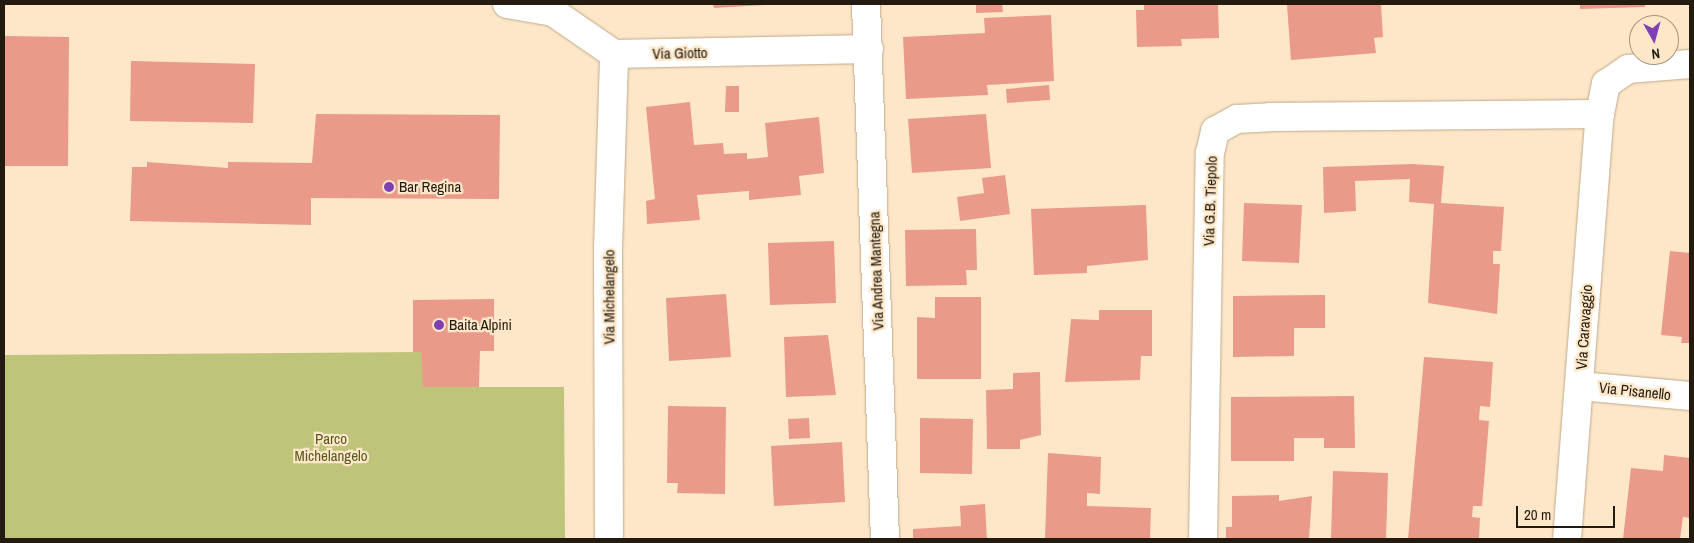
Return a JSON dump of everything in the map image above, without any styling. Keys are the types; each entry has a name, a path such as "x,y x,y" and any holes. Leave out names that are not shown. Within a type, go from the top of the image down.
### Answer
{"street":[{"path":"506,4 553,12 614,54"},
{"name":"Via Andrea Mantegna","path":"866,4 885,539"},
{"name":"Via Giotto","path":"614,54 869,49"},
{"name":"Via Michelangelo","path":"609,539 608,250 614,54"},
{"name":"Via Caravaggio","path":"1567,539 1600,114 1606,84 1628,69 1690,64"},
{"name":"Via G.B. Tiepolo","path":"1202,539 1210,153 1216,131 1237,119 1600,114"},
{"name":"Via Pisanello","path":"1580,386 1690,396"}],"green space":[{"name":"Parco Michelangelo","path":"421,352 424,387 564,387 565,539 4,539 4,355"}],"building":[{"path":"713,4 764,4 764,5 714,8"},
{"path":"976,4 1002,4 1003,12 976,13"},
{"path":"1144,4 1218,5 1219,38 1181,39 1182,46 1137,47 1136,10 1144,10"},
{"path":"1381,4 1383,37 1374,38 1376,53 1291,60 1287,5"},
{"path":"1580,4 1645,4 1645,7 1580,9"},
{"path":"1051,15 1054,81 987,85 988,95 906,99 903,37 985,33 984,18"},
{"path":"4,36 69,37 68,166 4,166"},
{"path":"131,61 255,64 253,123 130,121"},
{"path":"1049,85 1050,100 1007,103 1006,89"},
{"path":"726,86 739,86 739,112 725,112"},
{"path":"690,102 694,145 723,143 724,154 747,153 747,159 768,157 765,123 819,117 824,173 799,176 801,195 749,200 749,191 697,195 700,220 647,224 646,201 655,199 646,107"},
{"path":"316,114 500,115 499,199 311,198 311,225 130,221 132,167 147,167 147,162 228,168 228,162 312,163"},
{"path":"986,114 991,168 912,173 908,119"},
{"path":"1412,164 1444,166 1441,203 1504,207 1501,251 1493,251 1493,264 1500,264 1497,314 1428,303 1434,204 1409,202 1410,179 1355,181 1356,211 1324,213 1323,167"},
{"path":"1005,175 1010,214 960,221 957,197 984,193 982,178"},
{"path":"1244,203 1302,205 1299,263 1242,261"},
{"path":"1146,205 1148,260 1087,266 1087,273 1034,275 1031,209"},
{"path":"976,229 977,270 966,270 967,285 906,286 905,230"},
{"path":"834,241 836,303 770,305 768,243"},
{"path":"1670,251 1690,253 1690,343 1681,343 1682,337 1661,335"},
{"path":"726,294 731,357 669,361 666,298"},
{"path":"1325,295 1325,328 1294,328 1294,356 1233,357 1233,296"},
{"path":"935,297 981,297 981,379 917,379 917,317 935,318"},
{"path":"494,299 494,351 480,351 479,387 423,387 421,352 413,352 413,300"},
{"path":"1099,310 1152,310 1152,356 1141,356 1140,380 1065,382 1071,319 1099,320"},
{"path":"828,335 836,395 786,397 784,337"},
{"path":"1424,357 1493,362 1490,407 1480,406 1479,420 1489,421 1482,506 1473,506 1472,517 1480,518 1479,539 1408,539"},
{"path":"1040,372 1041,435 1020,440 1020,449 987,449 986,390 1013,389 1013,373"},
{"path":"1354,396 1355,448 1324,448 1324,438 1294,438 1294,461 1231,461 1231,397"},
{"path":"668,406 726,407 725,494 677,493 678,483 667,483"},
{"path":"809,418 810,438 789,439 788,419"},
{"path":"920,418 973,419 972,474 920,473"},
{"path":"842,442 845,502 774,506 771,446"},
{"path":"1048,453 1101,457 1100,494 1087,493 1087,506 1151,508 1150,539 1045,539"},
{"path":"1664,455 1690,458 1690,518 1683,517 1680,539 1623,539 1631,468 1663,471"},
{"path":"1333,471 1388,473 1386,539 1331,539"},
{"path":"1279,495 1279,501 1312,496 1309,539 1226,539 1226,527 1232,527 1232,496"},
{"path":"985,504 987,539 913,539 913,529 961,526 960,506"}],"place":[{"name":"Bar Regina","path":"389,187"},
{"name":"Baita Alpini","path":"439,325"}]}
